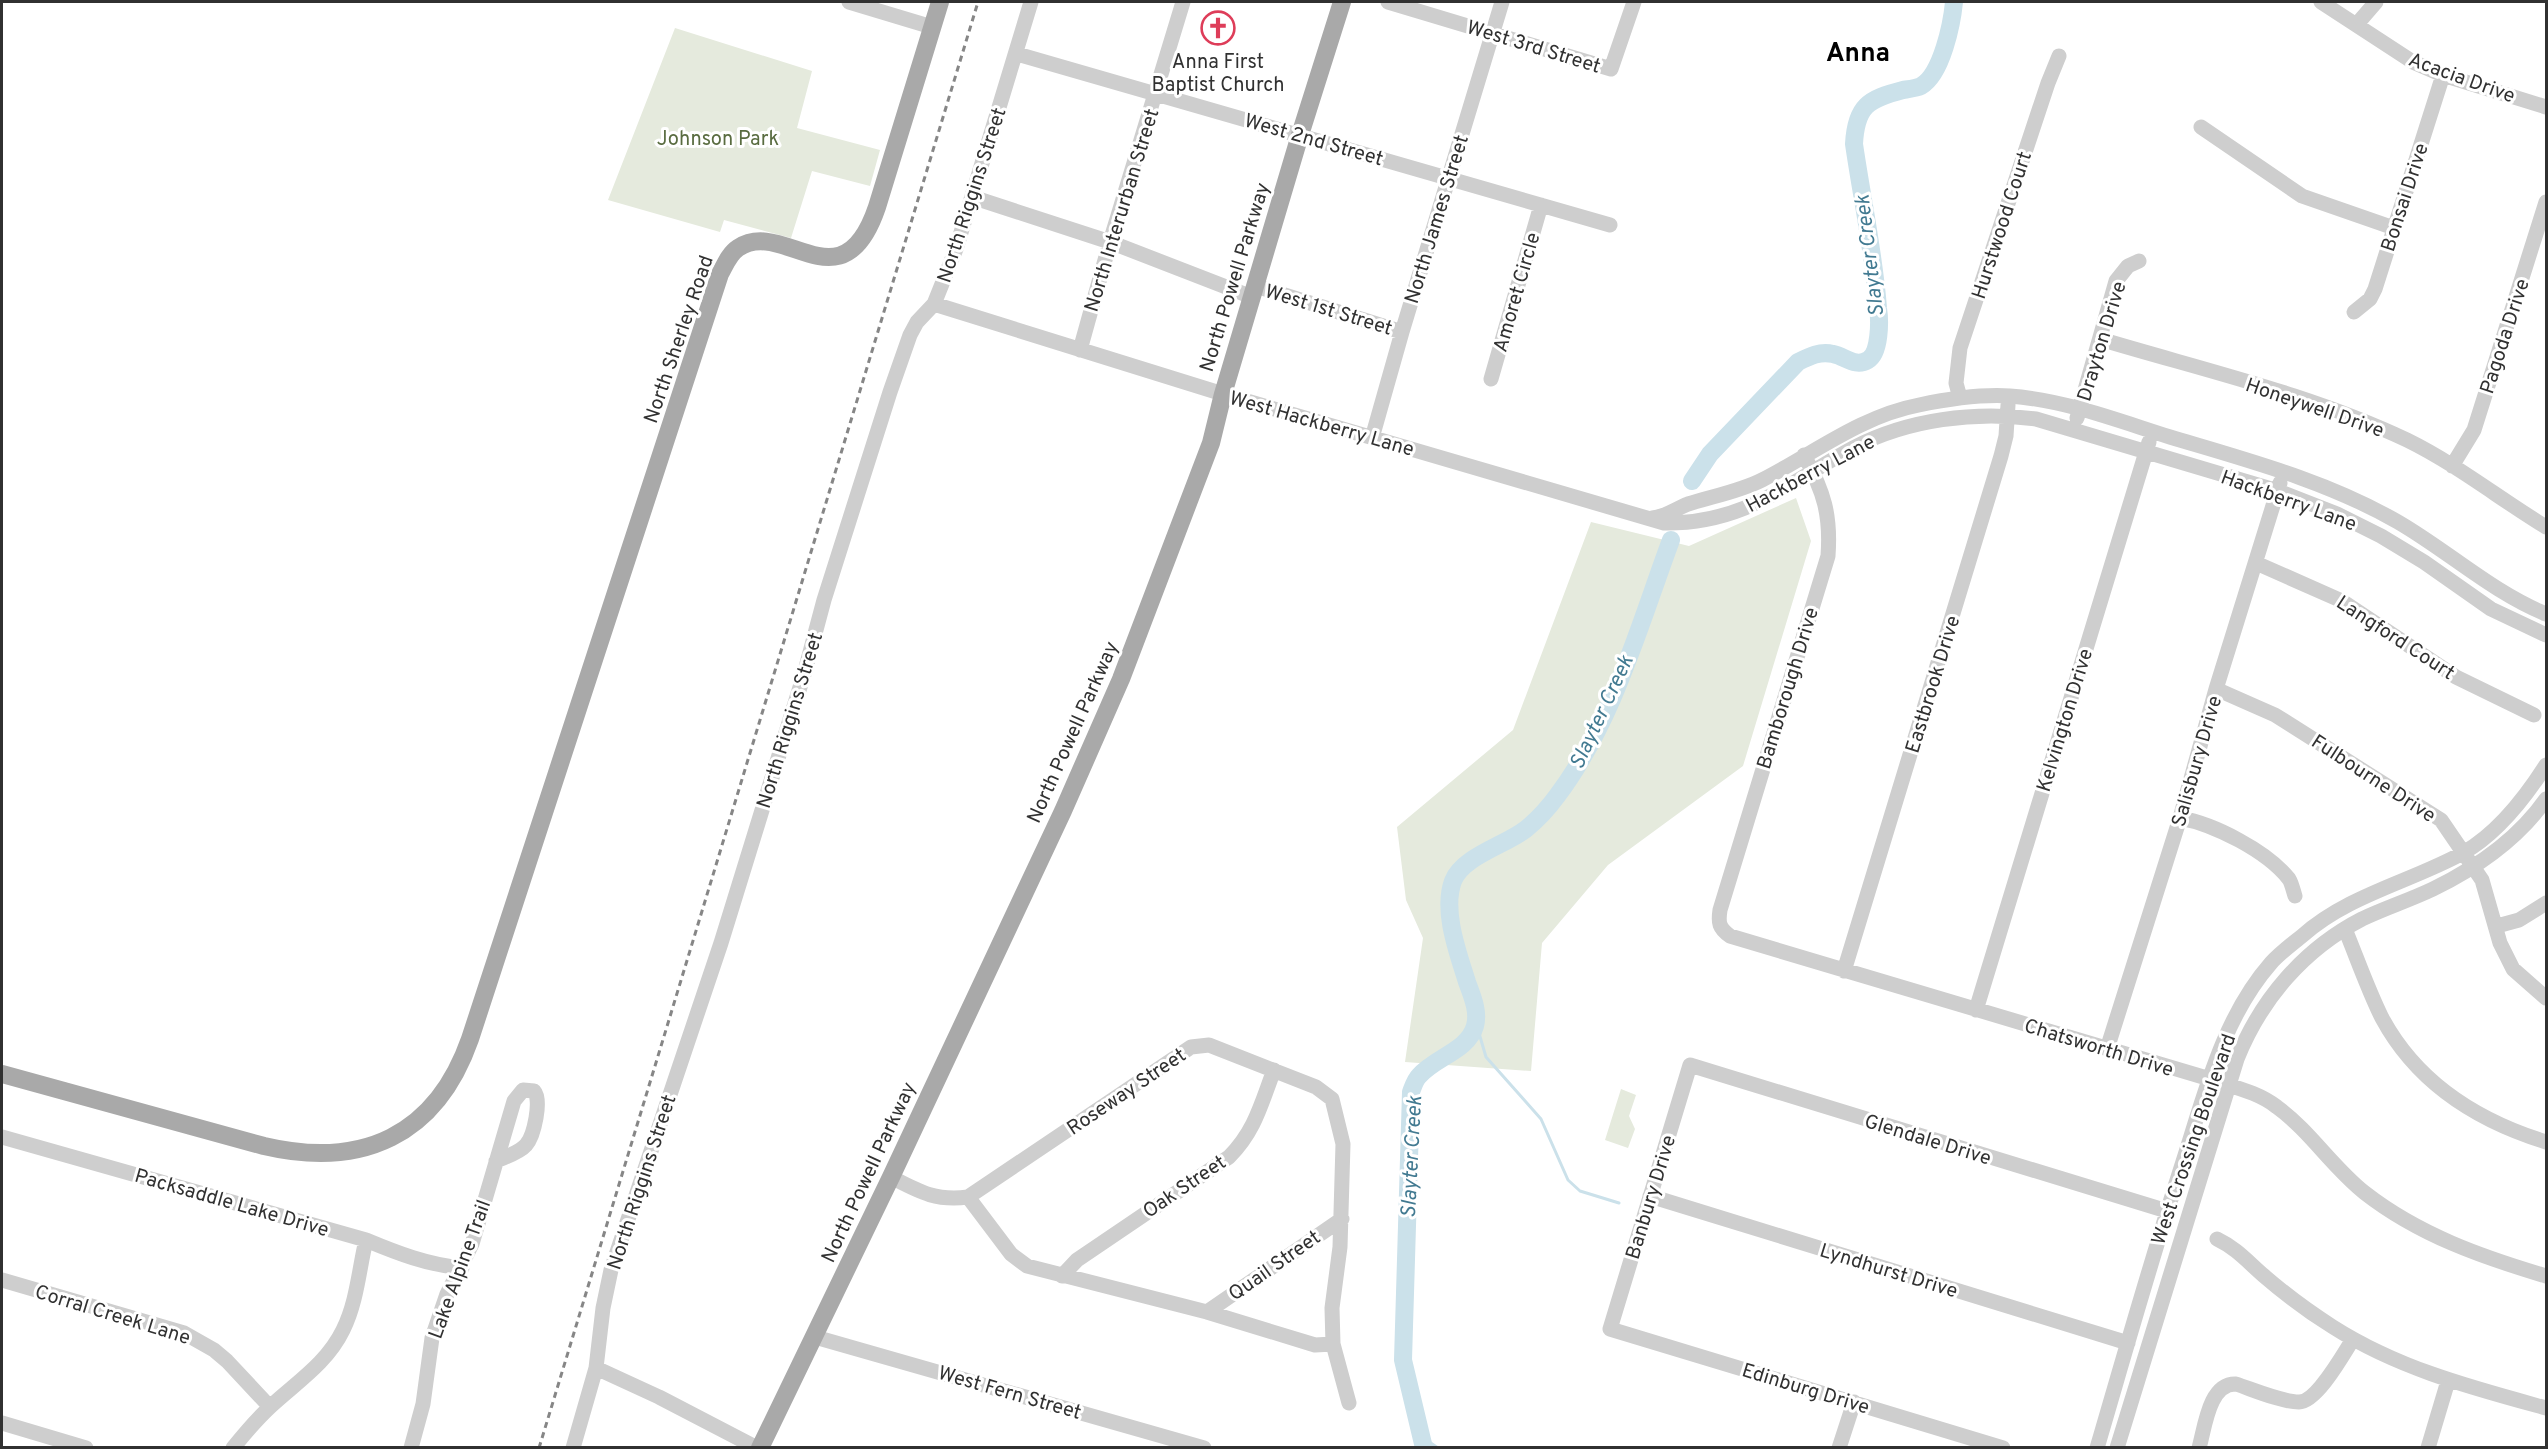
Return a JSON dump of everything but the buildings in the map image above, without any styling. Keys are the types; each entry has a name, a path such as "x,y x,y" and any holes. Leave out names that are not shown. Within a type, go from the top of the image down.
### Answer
{"main road":[{"name":"North Sherley Road","path":"2,1077 297,1153 328,1154 381,1143 410,1126 443,1093 467,1049 724,266 737,248 750,243 764,242 830,257 856,247 874,216 940,2"},
{"name":"North Powell Parkway","path":"759,1448 891,1177 1117,690 1211,443 1223,394 1342,2"}],"street":[{"path":"849,2 932,27"},
{"name":"North Riggins Street","path":"573,1448 596,1368 603,1308 611,1270 721,943 805,671 824,600 890,392 910,335 917,322 934,304 956,249 1031,2"},
{"name":"North Interurban Street","path":"1080,350 1110,242 1183,2"},
{"name":"West 3rd Street","path":"1388,2 1611,69 1634,2"},
{"name":"North James Street","path":"1372,438 1502,2"},
{"name":"Acacia Drive","path":"2320,2 2413,62 2443,75 2547,107"},
{"path":"2357,24 2376,2"},
{"name":"West 2nd Street","path":"1017,54 1610,225"},
{"name":"Hurstwood Court","path":"1960,398 1956,383 1960,348 2059,56"},
{"name":"Bonsai Drive","path":"2354,312 2370,299 2375,289 2443,75"},
{"path":"2201,127 2302,196 2394,228"},
{"name":"West 1st Street","path":"972,197 1254,291 1402,332"},
{"name":"Pagoda Drive","path":"2452,466 2474,430 2547,202"},
{"name":"Amoret Circle","path":"1491,379 1542,205"},
{"name":"Drayton Drive","path":"2073,430 2116,281 2128,266 2139,261"},
{"name":"West Hackberry Lane","path":"934,304 1223,394 1643,518"},
{"name":"Honeywell Drive","path":"2100,339 2325,406 2410,442 2547,527"},
{"name":"Hackberry Lane","path":"1643,518 1666,515 1686,505 1744,488 1885,414 1915,405 1960,398 2009,396 2080,409 2283,471 2359,502 2397,522 2514,598 2547,614"},
{"name":"Eastbrook Drive","path":"1844,970 2001,456 2006,436 2009,396"},
{"name":"Hackberry Lane","path":"1643,518 1673,523 1715,517 1764,501 1854,448 1886,434 1921,424 1958,418 2008,415 2036,419 2146,451 2278,491 2337,514 2380,536 2491,609 2547,634"},
{"name":"Kelvington Drive","path":"1976,1010 2152,431"},
{"name":"Bamborough Drive","path":"1718,923 1723,899 1828,556 1830,529 1826,501 1804,455"},
{"name":"Salisbury Drive","path":"2107,1049 2180,818 2216,689 2283,471"},
{"name":"Langford Court","path":"2256,563 2342,601 2456,677 2534,716"},
{"name":"Fulbourne Drive","path":"2216,689 2276,715 2441,820 2482,880 2500,943 2513,969 2547,998"},
{"name":"West Crossing Boulevard","path":"2097,1448 2167,1210 2217,1056 2231,1025 2252,990 2272,962 2304,934 2335,912 2378,890 2464,852 2504,819 2529,792 2547,765"},
{"name":"West Crossing Boulevard","path":"2117,1448 2228,1085 2244,1042 2277,990 2308,955 2345,929 2475,867 2523,828 2547,800"},
{"path":"2180,818 2196,821 2228,834 2258,854 2277,867 2290,881 2295,896"},
{"path":"2497,926 2519,920 2547,903"},
{"name":"Chatsworth Drive","path":"1718,923 1721,930 1730,936 2210,1079 2258,1096 2278,1107 2349,1179 2396,1215 2472,1252 2547,1276"},
{"path":"2345,929 2382,1018 2395,1040 2423,1073 2438,1088 2482,1116 2501,1126 2547,1142"},
{"name":"Roseway Street","path":"968,1197 1191,1047 1209,1046 1316,1087 1332,1099 1343,1144 1341,1247 1332,1308 1333,1344 1349,1402"},
{"name":"Banbury Drive","path":"1610,1329 1690,1065"},
{"name":"Glendale Drive","path":"1690,1065 2167,1210"},
{"name":"Oak Street","path":"1062,1276 1077,1260 1229,1157 1245,1141 1253,1126 1274,1071"},
{"name":"Packsaddle Lake Drive","path":"2,1137 366,1240 403,1255 444,1266 462,1268"},
{"name":"Lake Alpine Trail","path":"411,1448 423,1404 432,1338 447,1294 472,1244 496,1161"},
{"path":"891,1177 927,1195 948,1199 968,1197 1011,1254 1027,1266 1207,1312 1315,1345 1333,1344"},
{"name":"Lyndhurst Drive","path":"1650,1196 2128,1343"},
{"name":"Quail Street","path":"1207,1312 1342,1218"},
{"path":"2217,1239 2239,1252 2286,1294 2353,1339 2387,1356 2448,1381 2547,1408"},
{"path":"233,1448 270,1407 318,1366 334,1347 352,1307 366,1240"},
{"name":"Corral Creek Lane","path":"2,1280 184,1333 214,1350 227,1361 270,1407"},
{"name":"Edinburg Drive","path":"1610,1329 2003,1448"},
{"name":"West Fern Street","path":"815,1337 1204,1448"},
{"path":"2199,1448 2213,1401 2221,1387 2236,1384 2289,1400 2300,1402 2307,1400 2327,1379 2353,1339"},
{"path":"596,1368 759,1448"},
{"path":"2428,1448 2448,1381"},
{"path":"1839,1448 1854,1402"},
{"path":"2,1423 86,1448"}],"green space":[{"name":"Johnson Park","path":"675,28 812,71 797,128 880,150 870,186 812,171 791,238 724,220 720,232 608,200"},
{"path":"1796,498 1811,541 1743,766 1608,865 1542,943 1531,1071 1405,1062 1423,938 1406,900 1397,827 1513,730 1591,522 1689,546"},
{"path":"1621,1089 1636,1095 1629,1116 1635,1129 1628,1148 1605,1140"}],"waterway":[{"name":"Slayter Creek","path":"1692,481 1710,454 1798,362 1811,356 1828,353 1859,363 1868,360 1875,351 1879,314 1871,247 1854,144 1855,131 1866,106 1891,93 1921,86 1935,71 1945,47 1954,2"},
{"name":"Slayter Creek","path":"1424,1448 1403,1360 1411,1092 1419,1076 1466,1042 1475,1026 1474,1004 1452,932 1449,905 1453,881 1458,872 1475,858 1518,835 1534,822 1554,800 1577,767 1594,737 1623,672 1671,540"},
{"path":"1476,1023 1486,1057 1541,1119 1568,1180 1580,1191 1619,1203"},
{"path":"1422,1437 1438,1448"}],"railway":[{"path":"539,1448 978,2"}],"place":[{"name":"Anna First Baptist Church","path":"1218,28"}],"district":[{"name":"Anna","path":"1858,52"}]}
